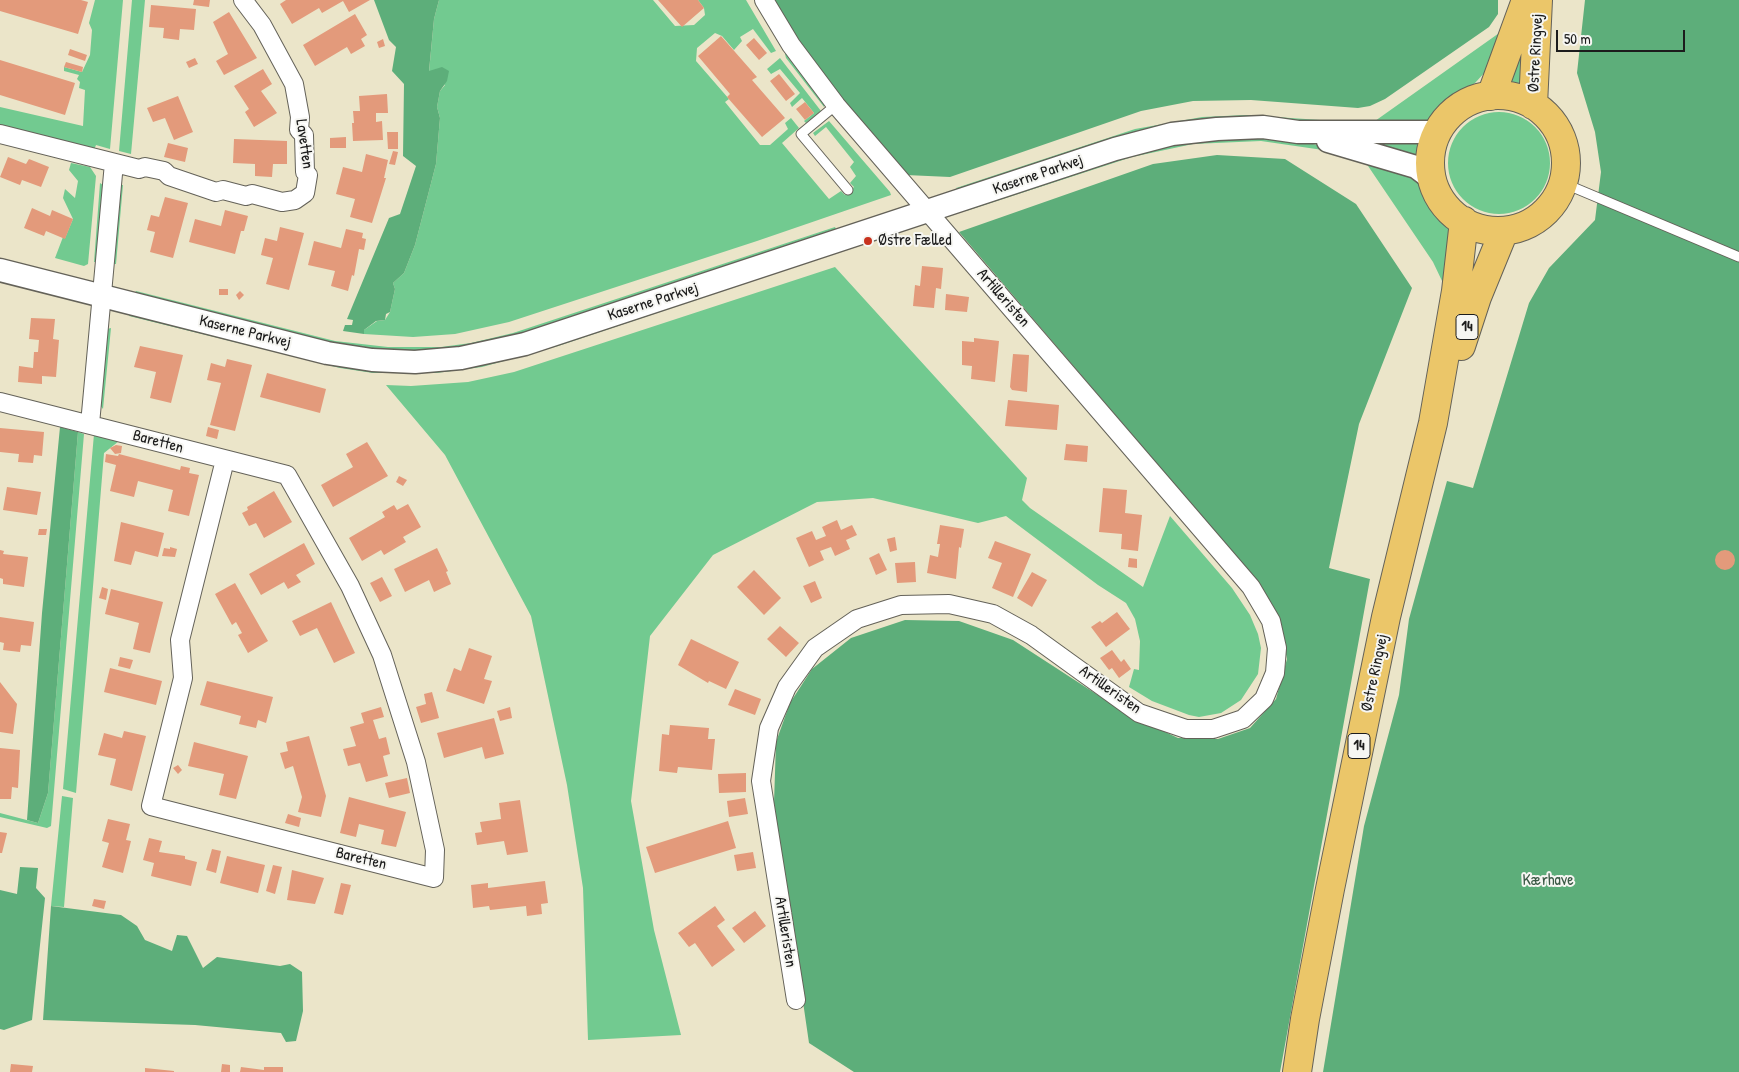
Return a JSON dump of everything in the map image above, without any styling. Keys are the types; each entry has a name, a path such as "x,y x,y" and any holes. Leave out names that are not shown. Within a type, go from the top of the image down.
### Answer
{"main road":[{"name":"Østre Ringvej","path":"1491,96 1526,0"},
{"name":"Østre Ringvej","path":"1533,106 1538,0"},
{"path":"1491,96 1513,97 1533,106 1552,122 1559,133 1566,158 1563,183 1557,198 1534,221 1520,227 1504,231 1483,229 1464,222 1447,208 1436,190 1432,179 1431,155 1438,132 1449,117 1461,107 1491,96"},
{"name":"Østre Ringvej","path":"1297,1072 1305,1019 1330,889 1386,617 1433,423 1456,291 1464,222"},
{"name":"Østre Ringvej","path":"1433,423 1477,297 1504,231"}],"street":[{"name":"Lavetten","path":"0,134 139,169 145,167 164,171 169,176 216,192 223,190 246,196 252,194 282,202 295,200 302,196 307,187 308,175 305,172 304,135 300,130 300,117 292,80 271,39 243,0"},
{"name":"Artilleristen","path":"764,0 791,45 836,105 1251,587 1271,621 1277,648 1275,674 1264,700 1243,719 1213,729 1186,729 1139,713 1031,634 993,614 949,604 901,605 857,620 815,648 787,687 769,728 761,782 796,1000"},
{"name":"Kaserne Parkvej","path":"0,270 336,354 372,360 415,362 462,358 525,344 1115,149 1172,134 1217,129 1263,127 1298,132 1438,132"},
{"name":"Kaserne Parkvej","path":"1298,132 1416,168 1432,179"},
{"path":"90,424 114,162"},
{"name":"Baretten","path":"0,402 287,475 350,586 382,655 416,762 435,850 434,878 151,806 183,678 180,640 225,460"}],"lane":[{"path":"836,105 801,134 848,190"},
{"path":"1563,183 1739,257"}],"green space":[{"path":"95,0 123,0 110,149 96,145 94,150 0,127 0,107 83,126 85,90 79,88 80,82 77,79 79,75 64,71 64,67 82,72 90,55 92,30 89,23"},
{"path":"132,0 145,0 131,154 119,151"},
{"path":"374,0 439,0 434,19 429,71 442,67 449,71 447,81 440,91 437,107 440,118 436,164 415,245 404,273 393,283 395,289 390,312 386,314 385,320 376,321 364,330 364,334 343,331 345,325 352,325 353,320 347,319 389,218 400,214 416,166 403,156 404,84 392,71 396,47 389,40"},
{"path":"439,0 653,0 675,26 694,25 705,15 704,8 698,0 746,0 776,51 771,53 753,29 740,37 742,41 734,50 722,36 715,33 697,48 696,61 729,99 725,102 760,145 770,145 788,129 785,123 791,118 799,128 782,143 829,199 841,191 845,195 854,187 850,183 856,176 850,167 854,162 826,127 815,136 813,133 829,121 891,195 509,322 455,334 413,337 364,334 364,330 377,321 385,320 390,312 395,289 393,283 404,273 415,245 436,164 440,118 437,107 440,91 445,85 429,72 434,19"},
{"path":"773,0 1498,0 1498,14 1489,27 1385,99 1370,106 1358,108 1251,100 1193,101 1141,111 950,177 906,175 863,126 802,49"},
{"name":"Kærhave","path":"1585,0 1739,0 1739,1072 1323,1072 1364,826 1399,695 1409,619 1447,481 1473,488 1529,303 1549,268 1595,220 1601,172 1595,132 1577,73"},
{"path":"1502,31 1486,71 1475,83 1454,97 1432,119 1422,125 1372,126 1375,121"},
{"path":"1521,36 1531,37 1521,87 1506,84"},
{"path":"787,53 824,102 824,107 786,58 785,54"},
{"path":"780,58 821,111 806,123 804,121 814,113 802,98 792,107 790,103 800,93 780,69 771,74 767,69"},
{"path":"1499,112 1519,116 1535,127 1546,143 1550,163 1546,183 1535,199 1519,210 1499,214 1479,210 1463,199 1452,183 1448,163 1452,143 1463,127 1479,116"},
{"path":"1246,115 1365,123 1364,126 1246,119 957,191 956,188 1135,129 1202,117"},
{"path":"1228,136 1292,140 1323,146 1323,150 1261,141 1193,144 1132,157 966,211 963,207 1148,148"},
{"path":"1371,139 1421,143 1418,160 1370,148"},
{"path":"1217,155 1285,159 1356,204 1412,288 1359,424 1329,568 1370,579 1280,1072 854,1072 809,1043 774,803 776,742 790,703 812,669 851,638 905,620 959,621 1013,640 1127,714 1178,738 1218,739 1250,728 1276,699 1287,659 1278,615 1252,575 959,232 1153,164"},
{"path":"71,163 90,167 96,176 88,264 84,266 55,258 63,237 65,238 73,219 63,198 65,189 75,198 78,181 69,170"},
{"path":"1366,163 1404,169 1421,184 1432,207 1452,234 1450,285 1443,283 1433,262"},
{"path":"100,183 103,185 97,262 94,262"},
{"path":"120,185 123,185 116,264 112,264"},
{"path":"835,227 837,231 513,337 442,351 387,352 334,345 134,295 136,291 335,341 388,347 441,347 471,343 513,333"},
{"path":"841,248 843,251 558,346 482,367 436,373 373,373 340,368 129,316 131,312 404,370"},
{"path":"835,267 1027,478 1022,500 1030,508 1143,587 1170,516 1232,588 1250,615 1258,634 1261,648 1258,674 1241,700 1221,713 1199,717 1152,701 1129,687 1134,669 1139,670 1140,641 1135,619 1126,603 1098,585 1006,516 978,523 873,498 817,502 713,555 650,636 631,801 654,930 681,1035 588,1040 583,888 567,785 531,616 445,455 386,385 411,386 468,382 514,372"},
{"path":"111,328 103,409 100,405 107,329"},
{"path":"60,427 78,432 48,793 38,823 27,820 42,613"},
{"path":"78,432 84,434 51,826 47,828 0,817 0,813 38,823 48,793"},
{"path":"94,434 119,441 104,453 76,793 63,789"},
{"path":"62,796 73,798 64,907 51,906"},
{"path":"20,867 38,868 36,888 45,898 32,1020 4,1030 0,1029 0,890 17,894"},
{"path":"51,906 121,915 137,926 145,940 172,951 177,935 187,936 203,968 217,957 280,966 290,964 302,972 303,1011 296,1041 286,1042 281,1033 195,1025 43,1020"}],"building":[{"path":"0,0 81,0 88,2 78,34 0,11"},
{"path":"194,0 210,0 209,7 193,5"},
{"path":"286,0 370,0 349,12 343,1 322,13 319,8 292,24 280,4"},
{"path":"658,0 698,0 704,8 682,27"},
{"path":"151,5 196,9 194,30 180,29 179,40 163,38 164,28 149,27"},
{"path":"229,12 257,58 224,75 216,61 228,54 213,22"},
{"path":"355,14 367,35 361,39 365,46 351,54 347,47 315,66 303,45"},
{"path":"721,36 757,77 752,80 785,118 762,137 727,97 730,94 698,56"},
{"path":"754,38 767,53 759,60 746,45"},
{"path":"383,39 385,46 379,48 377,42"},
{"path":"70,49 87,55 85,61 68,55"},
{"path":"195,58 198,64 189,68 186,62"},
{"path":"0,60 75,83 65,115 0,95"},
{"path":"66,62 83,67 82,72 64,67"},
{"path":"263,69 272,84 261,91 277,113 254,127 245,112 249,109 234,86"},
{"path":"779,74 795,94 786,101 770,81"},
{"path":"387,94 388,113 376,113 376,122 382,121 383,140 353,141 353,111 360,111 359,96"},
{"path":"178,96 193,132 174,140 165,118 153,122 147,108"},
{"path":"805,102 814,113 805,120 796,109"},
{"path":"387,132 398,132 398,149 388,149"},
{"path":"346,137 346,148 330,148 330,138"},
{"path":"234,139 287,141 287,164 273,164 272,177 255,176 255,164 233,163"},
{"path":"168,143 188,148 185,162 164,157"},
{"path":"393,151 398,152 395,165 389,164"},
{"path":"366,154 388,160 384,178 386,178 372,223 350,217 355,199 336,194 343,167 362,172"},
{"path":"8,157 26,164 29,159 49,167 41,187 22,180 20,185 0,177"},
{"path":"165,197 188,203 173,258 150,252 155,232 147,230 151,215 159,217"},
{"path":"32,208 50,216 52,210 73,219 65,239 46,231 44,236 24,228"},
{"path":"225,210 248,216 244,231 241,231 235,254 189,242 195,219 221,226"},
{"path":"280,227 304,233 289,290 266,284 273,258 261,255 265,238 277,241"},
{"path":"346,229 363,233 362,238 366,239 364,250 359,249 354,276 352,275 348,291 331,286 335,271 308,265 314,241 341,248"},
{"path":"922,266 943,268 941,289 936,288 934,308 913,306 915,285 920,286"},
{"path":"219,289 228,289 228,295 219,295"},
{"path":"240,291 244,295 239,300 236,295"},
{"path":"946,294 969,297 967,312 945,310"},
{"path":"31,318 55,319 53,339 59,340 56,377 42,376 42,384 18,382 19,366 33,368 34,352 38,352 39,340 29,339"},
{"path":"974,338 999,341 995,382 971,379 972,366 962,365 962,341 974,342"},
{"path":"140,346 183,355 171,403 150,398 156,372 134,367"},
{"path":"1013,354 1029,355 1027,392 1012,390 1010,387"},
{"path":"227,359 252,365 235,431 210,425 221,383 207,380 211,363 225,367"},
{"path":"267,373 326,389 320,413 260,397"},
{"path":"1008,400 1059,405 1057,430 1005,426"},
{"path":"208,427 219,430 217,439 206,436"},
{"path":"0,428 44,432 42,456 34,455 33,463 18,462 19,454 0,452"},
{"path":"367,442 388,476 333,507 321,485 353,467 346,454"},
{"path":"1066,444 1088,446 1087,462 1064,460"},
{"path":"116,445 122,446 121,453 115,454 110,448"},
{"path":"106,454 118,456 119,454 180,470 181,466 190,468 189,473 199,475 189,516 168,511 173,490 138,481 134,497 110,491 116,465 105,462"},
{"path":"399,476 407,480 403,486 396,482"},
{"path":"7,487 41,492 37,515 3,510"},
{"path":"1103,488 1127,490 1125,513 1142,515 1138,551 1121,549 1122,534 1099,532"},
{"path":"274,491 292,522 264,538 256,523 249,526 242,513 248,510 247,507"},
{"path":"408,504 421,527 403,537 406,542 384,555 381,550 362,561 349,538 385,517 382,512 394,505 397,510"},
{"path":"837,520 841,530 852,525 857,535 846,540 850,549 835,556 831,547 820,551 824,560 809,567 796,538 812,531 816,540 826,536 822,527"},
{"path":"121,522 164,533 158,557 135,551 131,565 114,561"},
{"path":"940,525 964,529 961,548 959,547 956,579 927,573 930,555 938,557 940,544 937,544"},
{"path":"39,529 47,529 46,535 38,535"},
{"path":"895,537 897,550 890,552 887,539"},
{"path":"995,541 1031,554 1013,597 992,588 1002,563 988,558"},
{"path":"304,543 315,564 296,575 301,582 288,589 284,582 261,595 249,574"},
{"path":"170,547 177,549 175,557 162,556 164,548 170,549"},
{"path":"437,548 448,571 446,572 451,584 434,592 429,580 405,592 394,569"},
{"path":"0,550 4,551 3,554 28,557 24,587 3,584 3,579 0,578"},
{"path":"1725,550 1732,553 1735,560 1732,567 1725,570 1718,567 1715,560 1718,553"},
{"path":"879,553 887,570 876,575 869,558"},
{"path":"1129,558 1137,559 1137,568 1128,567"},
{"path":"915,562 916,582 897,583 895,563"},
{"path":"754,570 781,598 764,615 737,587"},
{"path":"1032,572 1047,580 1032,607 1017,598"},
{"path":"382,577 392,596 380,602 370,583"},
{"path":"815,581 822,598 811,603 803,586"},
{"path":"235,583 268,641 248,653 238,635 242,633 236,622 232,625 215,594"},
{"path":"102,587 108,589 106,600 99,598"},
{"path":"111,589 163,602 150,653 133,649 139,623 105,614"},
{"path":"331,602 355,653 334,663 317,628 300,636 292,621"},
{"path":"1117,612 1130,629 1106,647 1091,627 1100,621 1102,623"},
{"path":"0,617 34,622 31,646 21,645 20,652 3,650 4,643 0,642"},
{"path":"780,626 799,643 786,657 767,639"},
{"path":"691,639 739,662 726,689 709,681 708,683 678,665"},
{"path":"469,648 492,656 484,679 492,681 484,704 446,691 454,668 461,671"},
{"path":"1112,650 1121,662 1124,659 1131,669 1119,678 1112,668 1109,670 1100,658"},
{"path":"120,657 133,660 130,669 118,666"},
{"path":"110,668 162,681 156,705 104,692"},
{"path":"207,681 273,697 266,723 258,720 256,728 239,724 241,716 200,705"},
{"path":"0,682 17,704 13,734 0,732"},
{"path":"735,689 761,699 755,715 728,705"},
{"path":"432,692 439,718 421,723 416,707 426,704 424,694"},
{"path":"381,707 384,717 373,720 379,739 386,737 390,754 383,756 388,776 366,782 360,763 348,766 343,749 356,746 350,727 364,723 361,713"},
{"path":"510,707 512,718 500,721 497,711"},
{"path":"494,718 504,754 485,759 482,747 444,758 437,733"},
{"path":"670,725 709,728 708,739 715,739 712,770 678,767 677,773 659,771 662,734 669,735"},
{"path":"124,731 146,736 132,791 110,785 116,759 98,755 104,733 122,738"},
{"path":"309,736 326,796 321,817 298,812 302,797 293,766 285,769 280,753 288,751 286,742"},
{"path":"194,742 248,756 236,799 219,795 224,774 188,766"},
{"path":"0,748 20,750 18,788 12,787 11,799 0,799"},
{"path":"178,765 182,770 178,774 173,768"},
{"path":"746,773 746,792 719,793 718,774"},
{"path":"407,778 410,793 389,798 385,783"},
{"path":"349,797 406,812 396,847 381,844 384,830 359,824 356,837 340,833"},
{"path":"745,798 748,814 729,817 727,801"},
{"path":"520,800 528,852 507,855 504,841 477,845 475,833 482,832 480,822 501,819 499,803"},
{"path":"288,814 301,818 299,827 285,823"},
{"path":"108,819 130,824 126,840 131,841 123,873 102,867 109,843 102,841"},
{"path":"728,821 736,848 655,873 646,847"},
{"path":"0,832 7,833 2,853 0,853"},
{"path":"149,838 162,841 159,852 185,856 185,859 197,862 191,886 151,876 154,863 143,860"},
{"path":"212,849 221,851 216,873 206,870"},
{"path":"753,852 756,868 737,871 734,855"},
{"path":"227,856 265,865 258,893 220,883"},
{"path":"273,865 282,867 275,894 266,891"},
{"path":"292,870 324,878 315,904 287,900"},
{"path":"545,881 548,903 541,904 542,914 527,916 526,906 490,910 489,906 473,908 471,885 488,883 488,888"},
{"path":"341,883 351,885 343,915 334,913"},
{"path":"94,899 106,901 104,909 92,906"},
{"path":"715,906 725,920 717,926 735,950 712,967 695,943 689,947 678,933"},
{"path":"755,911 766,926 744,943 732,928"},
{"path":"11,1064 33,1066 32,1072 10,1072"},
{"path":"222,1064 230,1065 230,1072 221,1072"},
{"path":"241,1067 264,1070 264,1067 283,1067 283,1072 240,1072"},
{"path":"145,1068 174,1071 174,1072 145,1072"}],"place":[{"name":"Østre Fælled","path":"868,241"}]}
